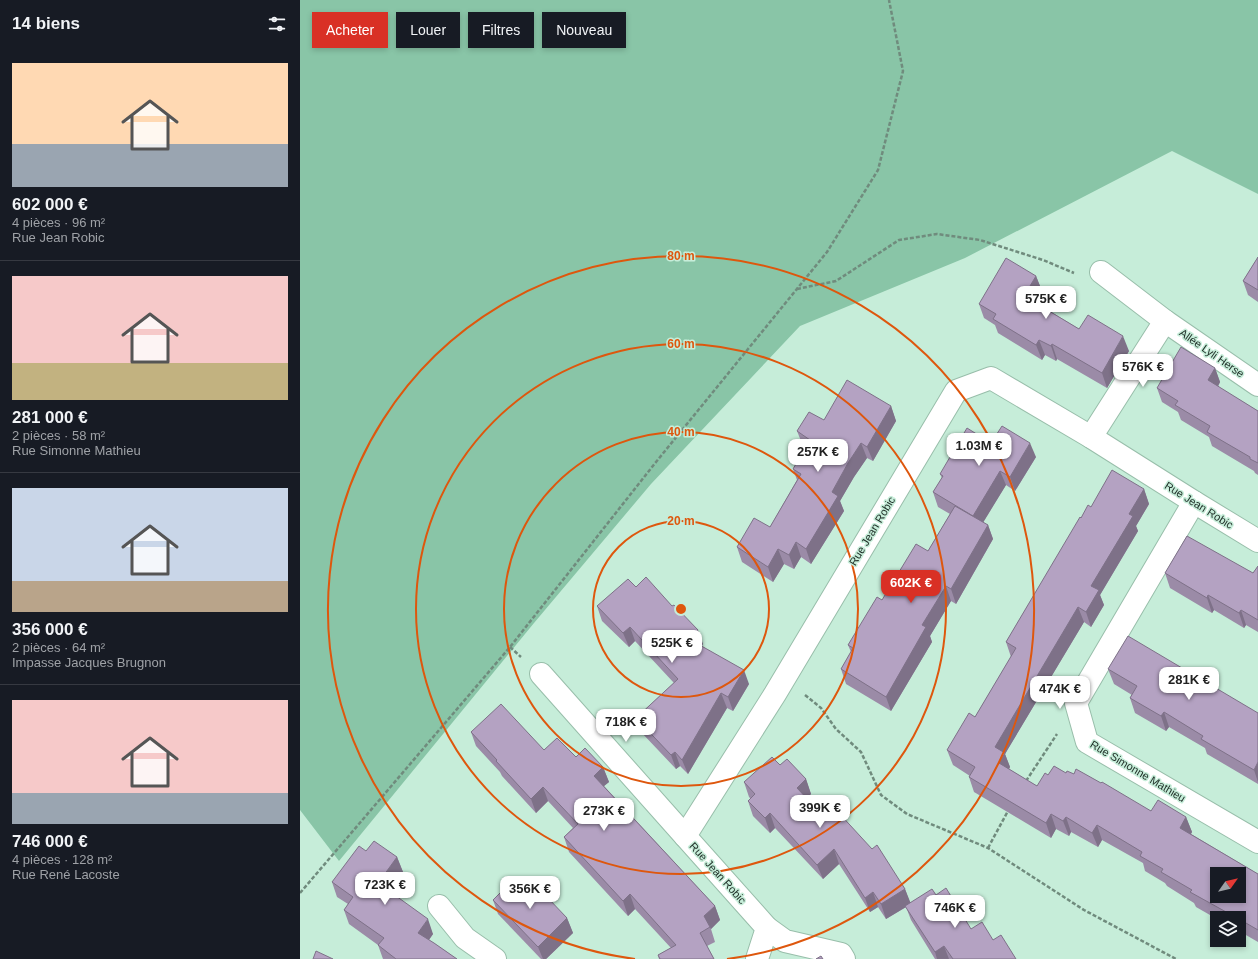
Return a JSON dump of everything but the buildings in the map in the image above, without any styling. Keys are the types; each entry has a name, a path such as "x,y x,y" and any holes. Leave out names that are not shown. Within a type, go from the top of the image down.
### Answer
{"street":[{"name":"Allée Lyli Herse","path":"1101,272 1165,321 1258,385"},
{"path":"1091,437 1165,321"},
{"name":"Rue Jean Robic","path":"844,959 841,954 785,941 767,928 685,836 775,694 956,391 991,378 1091,437 1194,502 1258,540"},
{"path":"1076,703 1194,502"},
{"path":"541,674 685,836"},
{"name":"Rue Simonne Mathieu","path":"1076,703 1087,742 1258,842"},
{"path":"439,906 465,938 495,959"},
{"path":"757,959 767,928"}],"path":[{"path":"300,893 510,647 656,462 827,252 878,170 903,70 889,0"},
{"path":"797,289 836,281 899,240 937,234 980,240 1043,260 1084,277 1101,272"},
{"path":"775,694 804,694 821,708 836,729 861,752 881,795 907,814 988,848 1084,910 1176,959"},
{"path":"1023,785 1045,754 1076,703"},
{"path":"988,848 1011,804"}],"green space":[{"path":"300,0 1258,0 1258,194 1172,151 965,258 800,326 651,484 534,623 339,861 300,810"}]}
